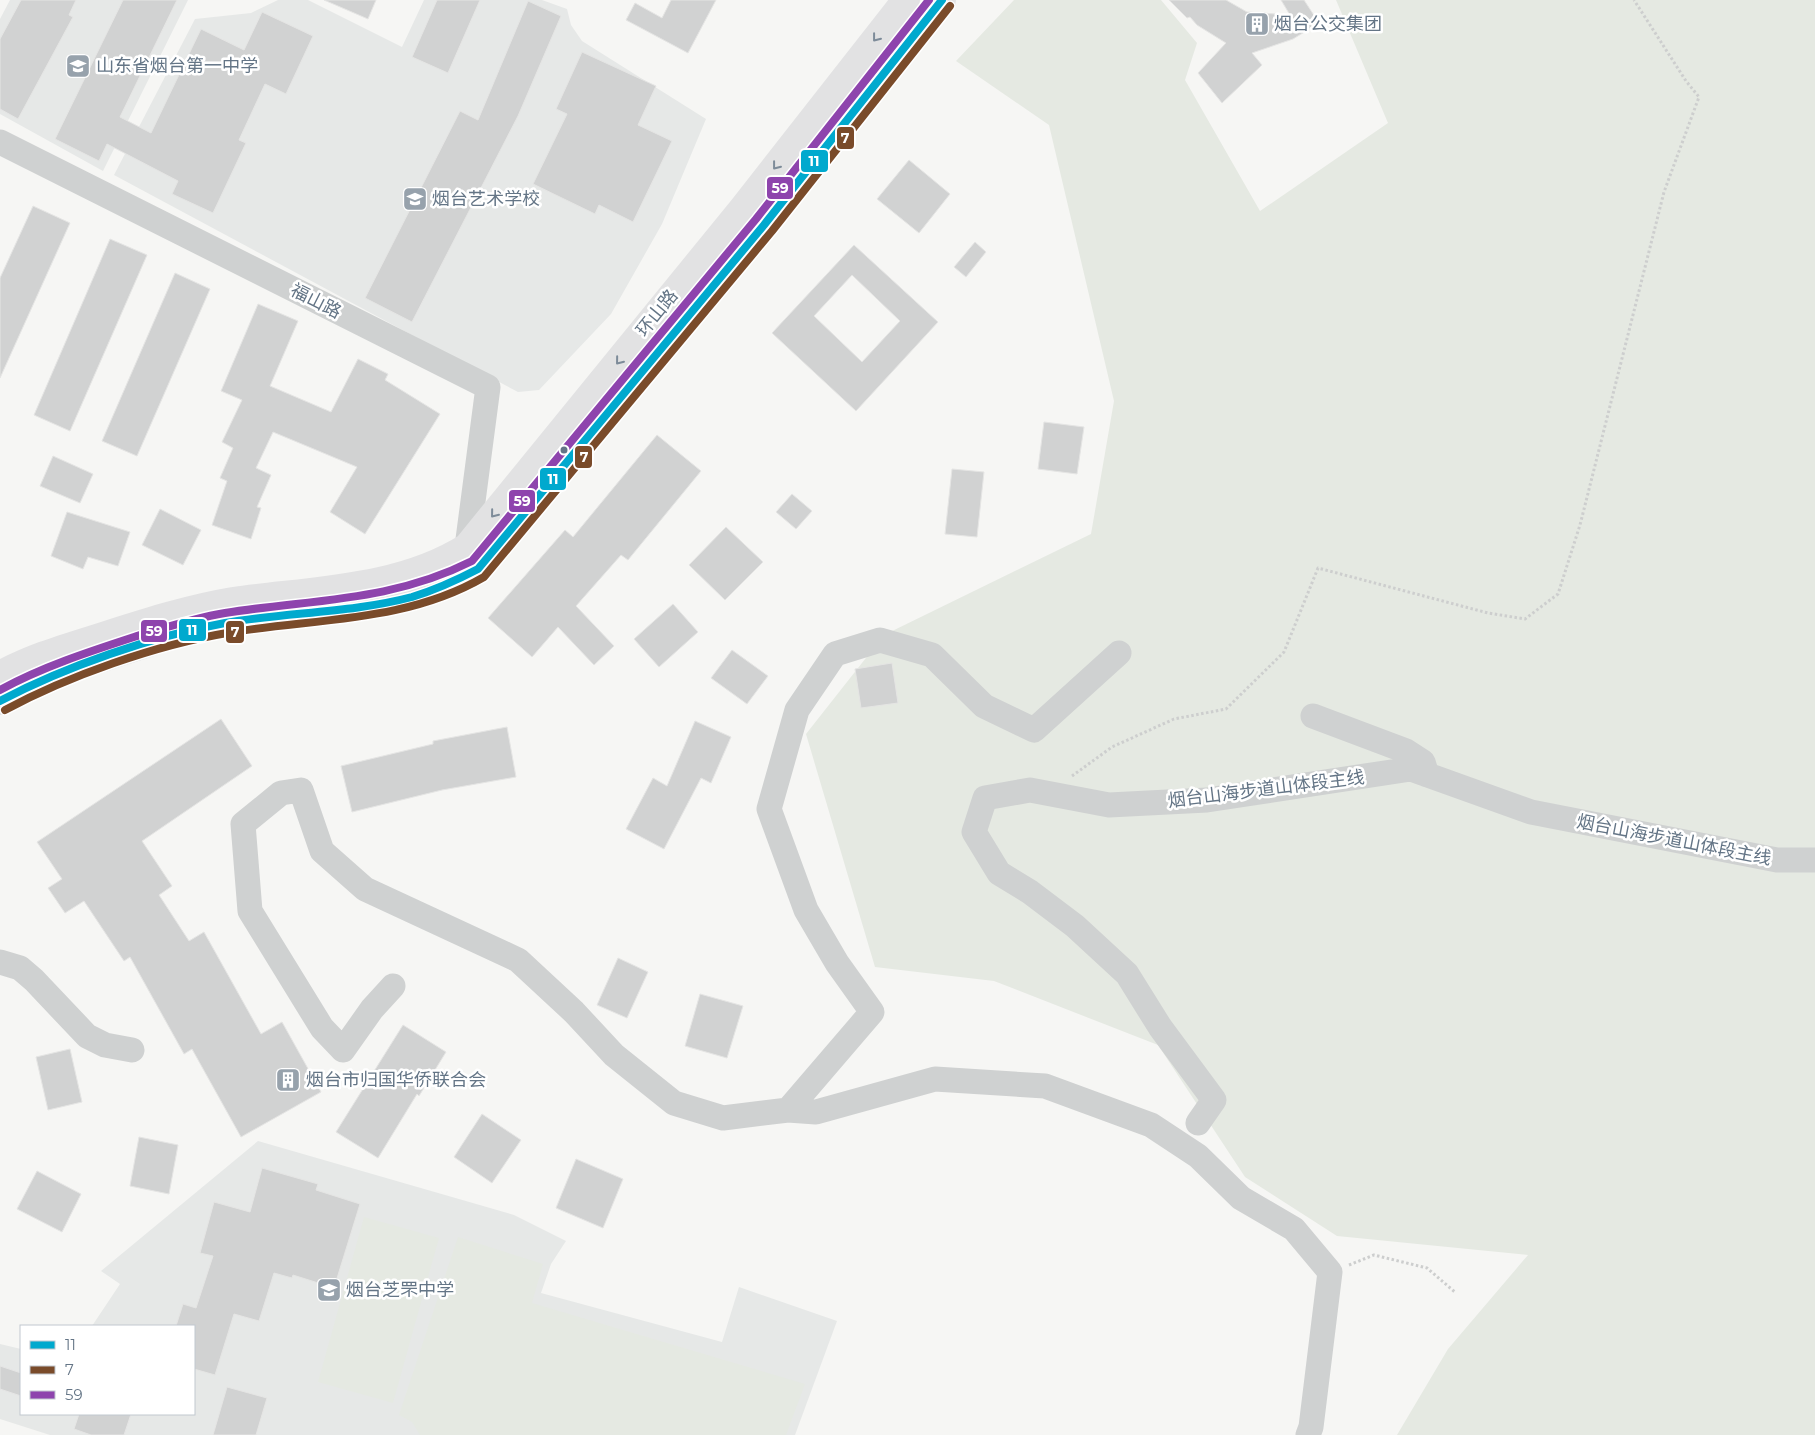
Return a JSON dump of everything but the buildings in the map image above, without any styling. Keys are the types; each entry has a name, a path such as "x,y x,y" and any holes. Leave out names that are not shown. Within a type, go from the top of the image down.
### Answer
{"main road":[{"name":"环山路","path":"0,675 27,661 54,651 192,608 395,579 448,559 467,547 743,208 906,0"},
{"name":"环山路","path":"0,701 61,672 192,630 396,600 436,590 461,580 478,569 764,226 942,0"}],"street":[{"name":"福山路","path":"0,142 488,387 467,547"},
{"path":"788,1110 872,1012 836,963 806,910 769,809 797,710 835,654 880,640 932,654 984,706 1034,730 1119,653"},
{"path":"1313,716 1406,751 1422,762 1427,775"},
{"name":"烟台山海步道山体段主线","path":"1198,1123 1214,1100 1160,1026 1126,974 1075,926 1030,892 999,873 974,832 985,798 1030,790 1109,805 1207,800 1411,770 1531,812 1777,860 1815,860"},
{"path":"393,986 372,1009 343,1050 322,1028 250,911 243,824 281,794 301,790 322,851 365,889 518,960 574,1012 614,1055 674,1103 723,1118 788,1110 816,1112 935,1080 1046,1086 1151,1125 1198,1156 1241,1198 1294,1229 1330,1272 1311,1426 1308,1435"},
{"path":"0,962 20,968 87,1036 105,1044 132,1050"}],"path":[{"path":"1047,793 1112,747 1174,718 1226,709 1284,652 1318,568 1488,613 1525,619 1558,594 1580,525 1664,192 1699,97 1686,81 1634,0"},
{"path":"1330,1272 1374,1255 1428,1268 1456,1293"}],"shaded area":[{"name":"山东省烟台第一中学","path":"10,0 188,0 103,171 0,114 0,19"},
{"name":"烟台艺术学校","path":"278,0 308,0 402,47 424,0 542,0 567,9 571,25 582,41 706,119 662,224 611,314 539,390 518,392 114,175 195,19 251,13"},
{"path":"1014,0 1161,0 1197,43 1185,80 1260,211 1388,123 1336,0 1815,0 1815,1435 1397,1435 1448,1349 1528,1255 1337,1236 1245,1177 1158,1045 994,981 875,967 806,734 884,635 1091,534 1114,401 1049,125 956,61"},
{"name":"烟台芝罘中学","path":"258,1141 514,1215 566,1241 551,1264 541,1293 722,1342 739,1287 837,1321 795,1435 50,1435 0,1419 0,1344 20,1349 20,1415 195,1415 195,1325 93,1325 120,1284 101,1271"},
{"path":"364,1217 439,1238 393,1403 318,1382"},
{"path":"458,1237 543,1264 532,1303 805,1384 786,1435 420,1435 412,1422 399,1415"}],"transit line":[{"name":"59","path":"0,690 32,674 100,648 179,624 225,613 381,592 442,574 472,561 756,219 929,0"},
{"name":"11","path":"0,701 52,676 139,644 197,629 248,619 366,606 412,597 454,581 478,569 764,225 942,0"},
{"name":"7","path":"5,710 56,685 84,674 171,645 227,633 358,617 391,611 423,603 454,592 484,577 772,231 950,6"}],"place":[{"name":"烟台公交集团","path":"1257,24"},
{"name":"山东省烟台第一中学","path":"78,66"},
{"name":"烟台艺术学校","path":"415,199"},
{"name":"烟台市归国华侨联合会","path":"288,1080"},
{"name":"烟台芝罘中学","path":"329,1290"}]}
